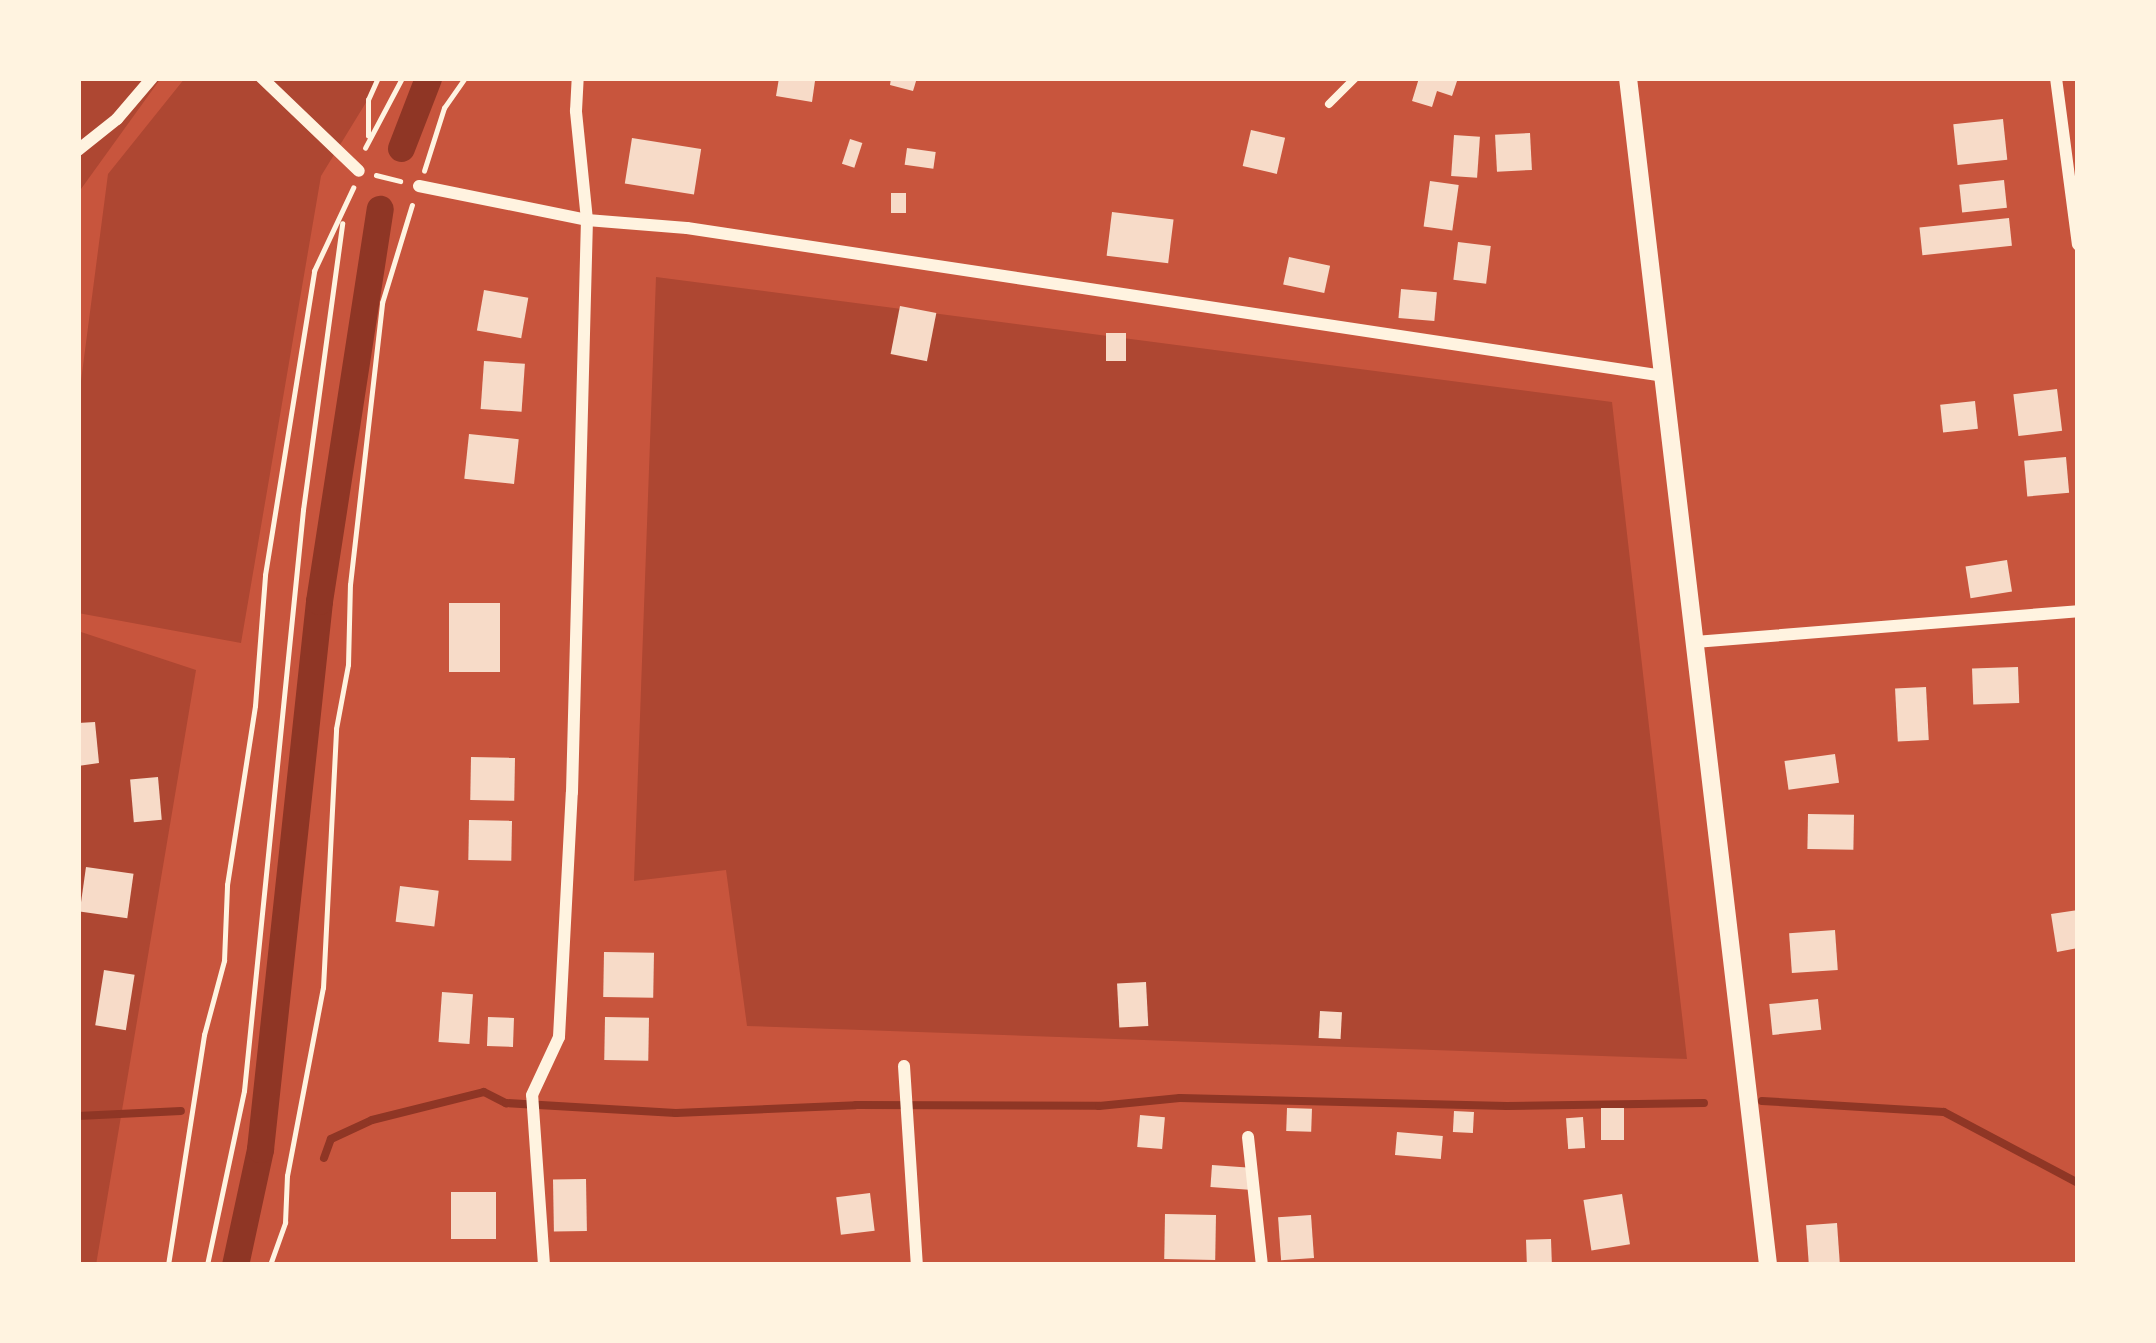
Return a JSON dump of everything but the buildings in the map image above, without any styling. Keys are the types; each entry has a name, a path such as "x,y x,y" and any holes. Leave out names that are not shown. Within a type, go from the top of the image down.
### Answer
{"street":[{"path":"78,150 117,119 152,78"},
{"path":"262,78 359,171"},
{"path":"544,1265 532,1095 560,1036 562,997 587,220 575,111 578,78"},
{"path":"1628,78 1768,1265"},
{"path":"2056,78 2078,245"},
{"path":"419,186 587,220 687,228 1663,376"},
{"path":"1695,642 2078,611"},
{"path":"904,1066 917,1265"},
{"path":"1248,1138 1262,1265"}],"lane":[{"path":"1329,104 1355,78"}],"path":[{"path":"368,138 368,100 378,78"},
{"path":"383,111 402,78"},
{"path":"270,1265 285,1223 287,1176 323,988 336,729 348,664 350,585 382,303 444,108 465,78"},
{"path":"359,171 419,186"},
{"path":"168,1265 204,1035 224,961 227,885 255,706 265,575 314,271 343,218 303,510 244,1091 207,1265"}],"shaded area":[{"path":"78,78 161,78 81,189 78,208"},
{"path":"185,78 381,78 321,176 241,643 78,613 78,404 108,174"},
{"path":"656,277 1612,402 1687,1059 747,1026 726,870 634,881"},
{"path":"78,631 196,670 96,1265 78,1265"}],"waterway":[{"path":"401,148 428,78"},
{"path":"235,1265 260,1149 319,601 380,209"},
{"path":"324,1158 331,1139 372,1120 484,1092 506,1103 676,1113 856,1105 1099,1106 1180,1098 1507,1106 1704,1103"},
{"path":"1762,1101 1944,1112 2078,1183"},
{"path":"78,1116 181,1111"}]}
